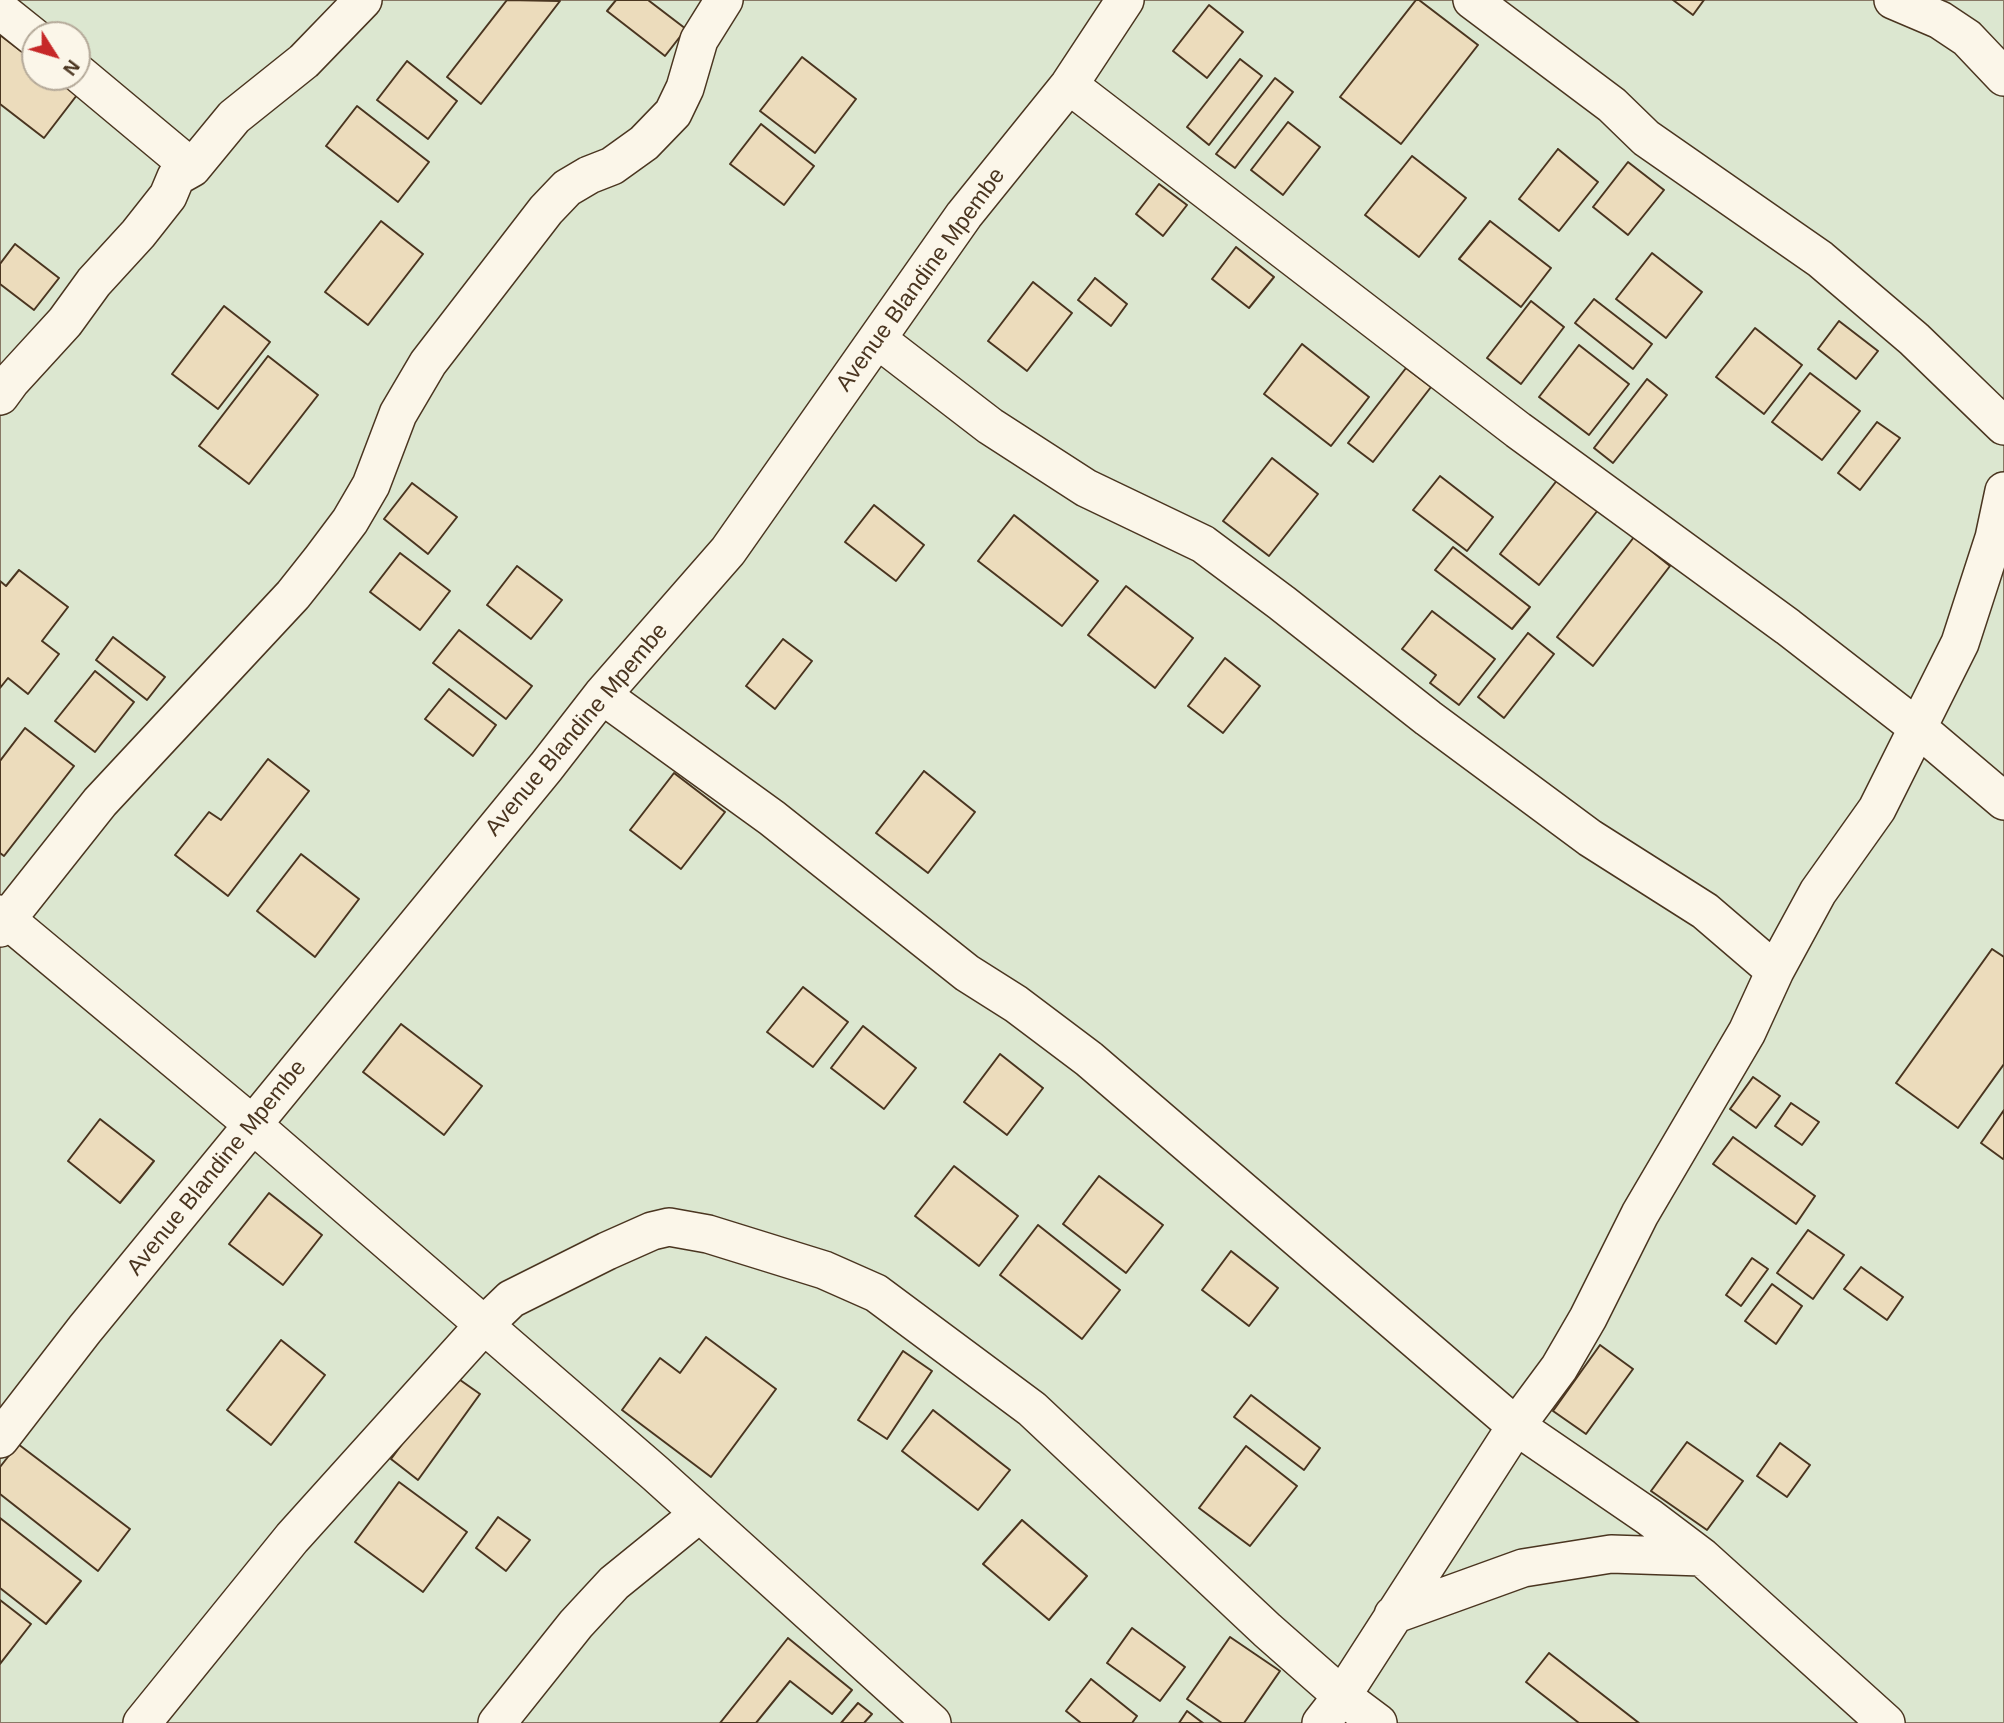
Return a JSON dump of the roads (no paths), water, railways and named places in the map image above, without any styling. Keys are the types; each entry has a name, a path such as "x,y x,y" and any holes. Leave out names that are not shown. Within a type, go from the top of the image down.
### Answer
{"street":[{"path":"0,396 65,322 94,282 138,234 168,196 176,177 192,168 234,117 304,61 363,0"},
{"path":"724,0 699,40 685,88 673,113 644,143 612,166 567,188 537,220 428,363 398,414 371,485 351,521 267,623 100,802 3,921 252,1125 484,1325 655,1473 932,1723"},
{"name":"Avenue Blandine Mpembe","path":"0,1439 85,1329 546,767 602,695 728,551 964,215 1069,85 1125,0"},
{"path":"1472,0 1612,105 1646,138 1820,259 1913,339 2004,426"},
{"path":"1893,0 1940,20 1967,38 2004,77"},
{"path":"0,10 21,27"},
{"path":"91,84 192,168"},
{"path":"1069,85 1518,430 1788,627 1918,728 2004,801"},
{"path":"877,339 990,426 1086,488 1203,544 1428,718 1590,838 1705,911 1775,971"},
{"path":"1331,1710 1516,1426 1565,1358 1640,1214 1747,1032 1775,971 1818,892 1877,809 1959,643 1994,538 2004,491"},
{"path":"602,695 772,818 967,973 1016,1004 1089,1059 1516,1426 1649,1517 1702,1558 1885,1723"},
{"path":"142,1723 292,1538 484,1325 511,1299 607,1251 652,1231 669,1227 708,1234 824,1270 876,1293 1032,1409 1267,1630 1331,1710 1378,1723"},
{"path":"497,1723 576,1624 614,1583 699,1514"},
{"path":"1393,1615 1523,1568 1611,1554 1702,1558"}]}
